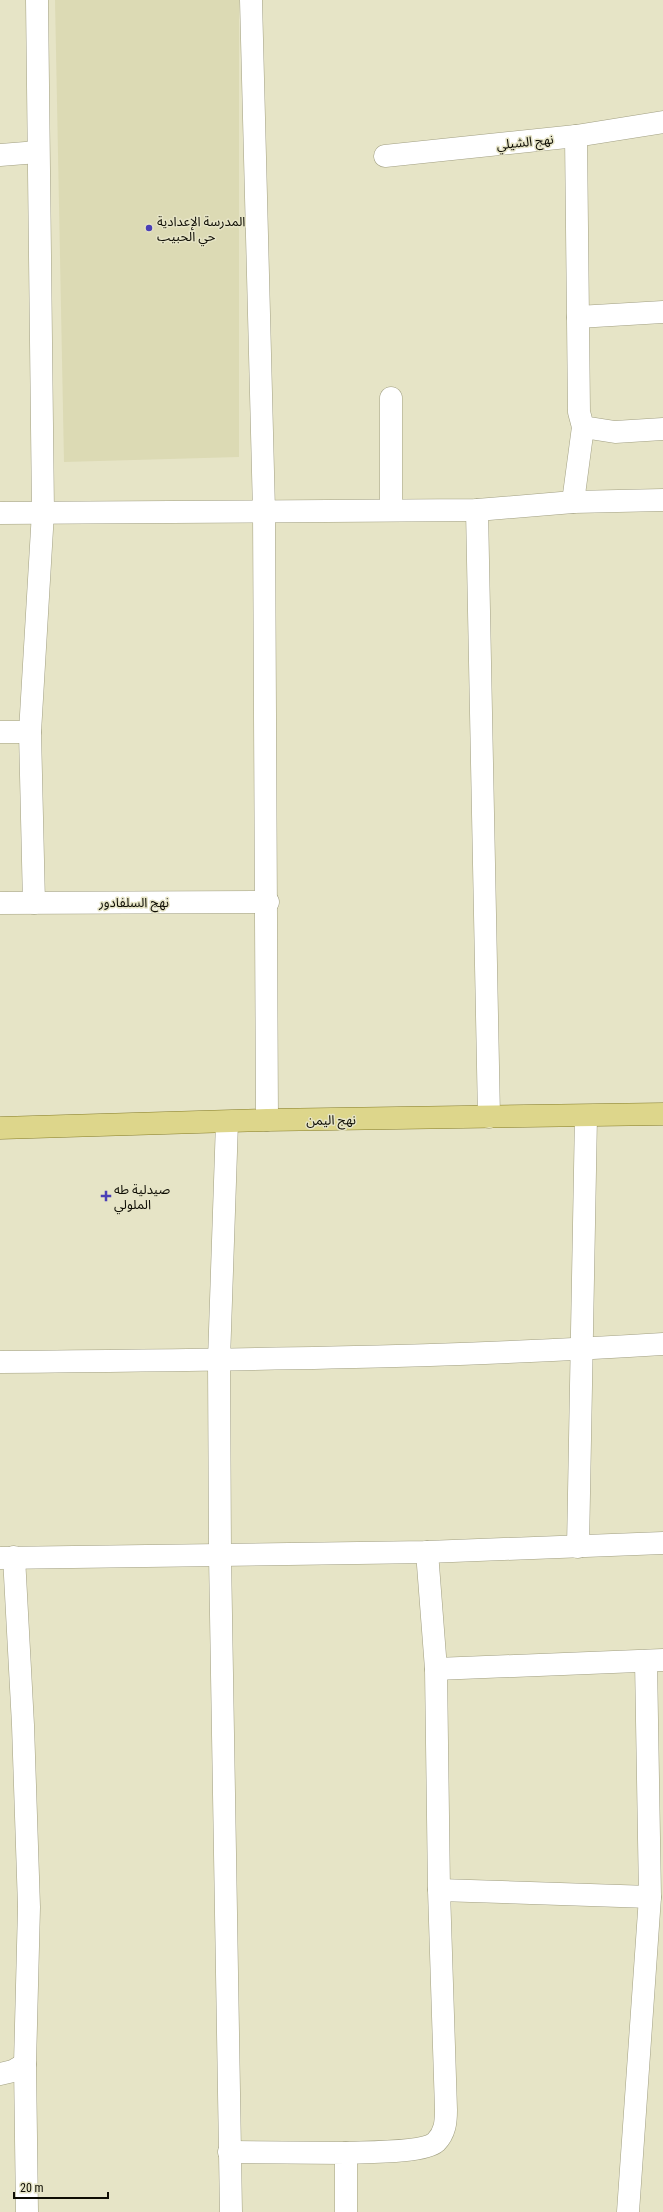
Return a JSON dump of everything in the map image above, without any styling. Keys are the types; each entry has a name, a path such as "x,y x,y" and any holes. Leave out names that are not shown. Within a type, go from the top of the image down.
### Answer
{"main road":[{"name":"نهج اليمن","path":"0,1128 267,1120 663,1114"}],"street":[{"path":"34,903 30,732 43,512 37,0"},
{"path":"251,0 264,511 268,902 267,1120"},
{"name":"نهج الشيلي","path":"385,156 576,136 663,122"},
{"path":"573,502 583,427 579,412 576,136"},
{"path":"0,155 38,152"},
{"path":"578,317 663,312"},
{"path":"391,510 392,398"},
{"path":"583,427 615,432 663,429"},
{"path":"0,513 477,510 573,502 663,500"},
{"path":"477,510 489,1117"},
{"path":"0,732 30,732"},
{"name":"نهج السلفادور","path":"0,903 268,902"},
{"path":"578,1548 586,1116"},
{"path":"227,1122 219,1360 220,1555 231,2212"},
{"path":"0,1362 219,1360 582,1349 663,1344"},
{"path":"27,2212 25,2064 29,1907 23,1725 7,1557 427,1552 578,1548 663,1543"},
{"path":"229,2152 346,2153 424,2148 436,2142 445,2129 446,2110 439,1890 436,1669 427,1552"},
{"path":"436,1669 655,1661 650,1897 628,2212"},
{"path":"439,1890 650,1897"},
{"path":"0,2074 13,2071 25,2064"},
{"path":"346,2153 346,2212"}],"shaded area":[{"name":"المدرسة الإعدادية حي الحبيب","path":"55,0 239,0 239,457 64,462"}],"place":[{"name":"المدرسة الإعدادية حي الحبيب","path":"149,228"},
{"name":"صيدلية طه الملولي","path":"106,1196"}]}
